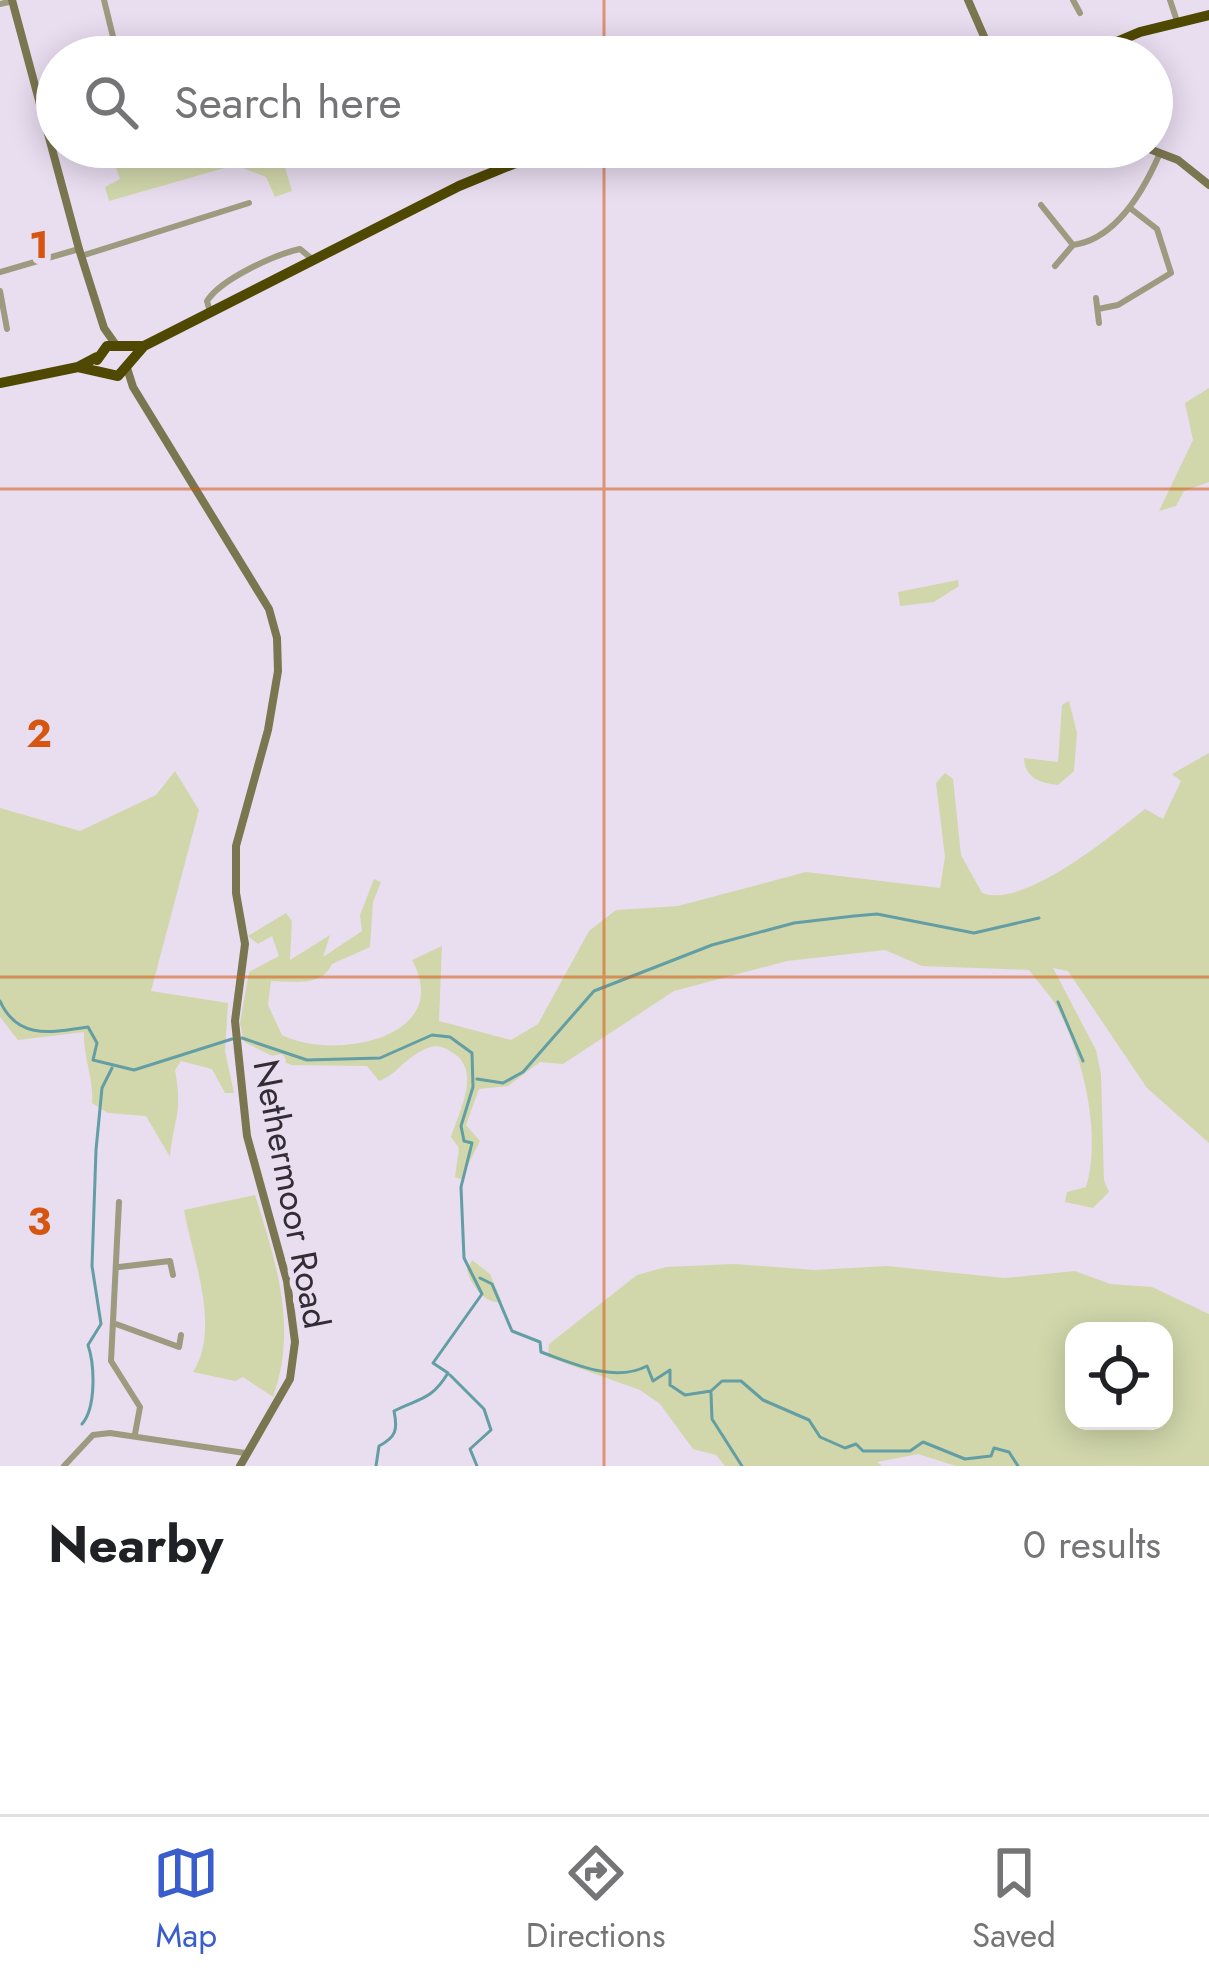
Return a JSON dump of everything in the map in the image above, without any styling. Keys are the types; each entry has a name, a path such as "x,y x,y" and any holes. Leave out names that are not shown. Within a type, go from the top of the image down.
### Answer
{"highway":[{"path":"1137,36 1209,14"},
{"path":"78,367 125,368 144,346 503,168"},
{"path":"0,383 78,367 110,349 144,346"},
{"path":"110,349 125,368"},
{"path":"101,371 110,349"}],"street":[{"path":"0,4 12,0 36,92"},
{"path":"104,0 113,36"},
{"path":"968,0 984,36"},
{"path":"1073,0 1080,13"},
{"path":"1170,0 1177,21"},
{"path":"1173,159 1189,166 1209,185"},
{"path":"57,168 110,349"},
{"path":"1055,266 1073,245 1087,242 1130,208 1152,168"},
{"path":"1056,200 1045,207 1073,245"},
{"path":"0,272 249,203"},
{"path":"1130,208 1157,229 1172,274"},
{"path":"1098,309 1118,304 1172,274 1183,277"},
{"path":"0,290 7,329"},
{"path":"1096,298 1100,323"},
{"name":"Nethermoor Road","path":"125,368 246,569 277,638 272,712 236,846 245,944 235,1021 247,1136 295,1322 290,1379 240,1466"},
{"path":"119,1202 111,1361 140,1407 135,1435"},
{"path":"119,1267 170,1261 173,1275"},
{"path":"116,1324 178,1347 181,1335"},
{"path":"64,1466 93,1436 135,1435 245,1453"}],"green space":[{"path":"116,168 224,168 109,201 105,187 120,179"},
{"path":"243,168 285,168 292,191 275,197 266,177"},
{"path":"1209,388 1209,482 1184,491 1176,506 1159,511 1193,440 1185,403"},
{"path":"958,580 959,586 934,602 900,606 898,592"},
{"path":"1069,701 1077,733 1074,771 1058,785 1045,783 1030,775 1024,758 1058,762 1062,705"},
{"path":"1209,753 1209,1143 1147,1088 1068,971 1053,968 1096,1050 1101,1074 1104,1180 1109,1192 1093,1208 1065,1202 1067,1192 1086,1187 1091,1120 1067,1029 1029,970 922,966 885,950 787,961 674,991 563,1064 540,1062 508,1086 479,1089 466,1125 480,1141 461,1179 455,1177 459,1148 451,1137 467,1078 460,1059 450,1051 427,1048 379,1081 367,1066 291,1065 244,1042 240,1023 249,972 279,956 272,936 258,944 248,936 286,913 292,921 290,960 330,935 323,957 362,931 360,915 374,879 381,882 373,902 370,947 332,964 313,980 271,981 268,1005 282,1035 330,1045 382,1037 403,1025 417,1009 421,987 412,960 442,946 439,1021 511,1040 538,1024 589,931 616,910 678,906 806,872 940,888 945,857 936,783 945,773 953,779 961,855 982,893 1021,890 1067,867 1145,809 1163,819 1181,781 1172,774"},
{"path":"175,771 199,810 151,991 228,1003 225,1051 234,1093 225,1093 212,1069 181,1061 175,1070 178,1106 170,1157 146,1116 108,1113 92,1103 84,1032 18,1040 0,1017 0,808 80,831 156,795"},
{"path":"255,1195 277,1270 284,1320 273,1397 243,1377 235,1381 193,1372 201,1355 205,1315 184,1210"},
{"path":"472,1260 490,1274 502,1302 490,1300 475,1288 467,1270"},
{"path":"734,1264 815,1270 887,1266 1005,1278 1075,1271 1110,1284 1152,1287 1209,1314 1209,1466 956,1466 918,1454 877,1462 882,1466 725,1466 716,1455 693,1449 660,1404 640,1390 548,1357 549,1344 637,1275 666,1267"}],"waterway":[{"path":"477,1079 503,1083 523,1072 594,991 712,945 794,923 877,914 974,933 1039,918"},
{"path":"0,1001 16,1023 27,1028 50,1032 88,1027 97,1043 93,1060 134,1070 232,1039"},
{"path":"1058,1002 1083,1061"},
{"path":"242,1038 307,1060 380,1058 432,1035 450,1037 472,1053 473,1087 461,1126 464,1141 472,1143 461,1187 464,1258 482,1294 433,1363 448,1373 442,1382 424,1398 394,1411 394,1432 379,1446 376,1466"},
{"path":"82,1424 93,1386 88,1345 101,1324 92,1266 96,1150 102,1088 112,1068"},
{"path":"480,1278 492,1284 512,1331 540,1342 541,1352 567,1362 622,1373 647,1366 653,1381 670,1370 670,1385 685,1395 711,1391 722,1381 741,1381 763,1400 809,1420 820,1437 845,1448 856,1444 863,1451 910,1451 923,1442 965,1459 991,1456 994,1448 1009,1452 1018,1466"},
{"path":"450,1375 484,1409 491,1430 470,1449 477,1466"},
{"path":"711,1393 712,1419 742,1466"}]}
